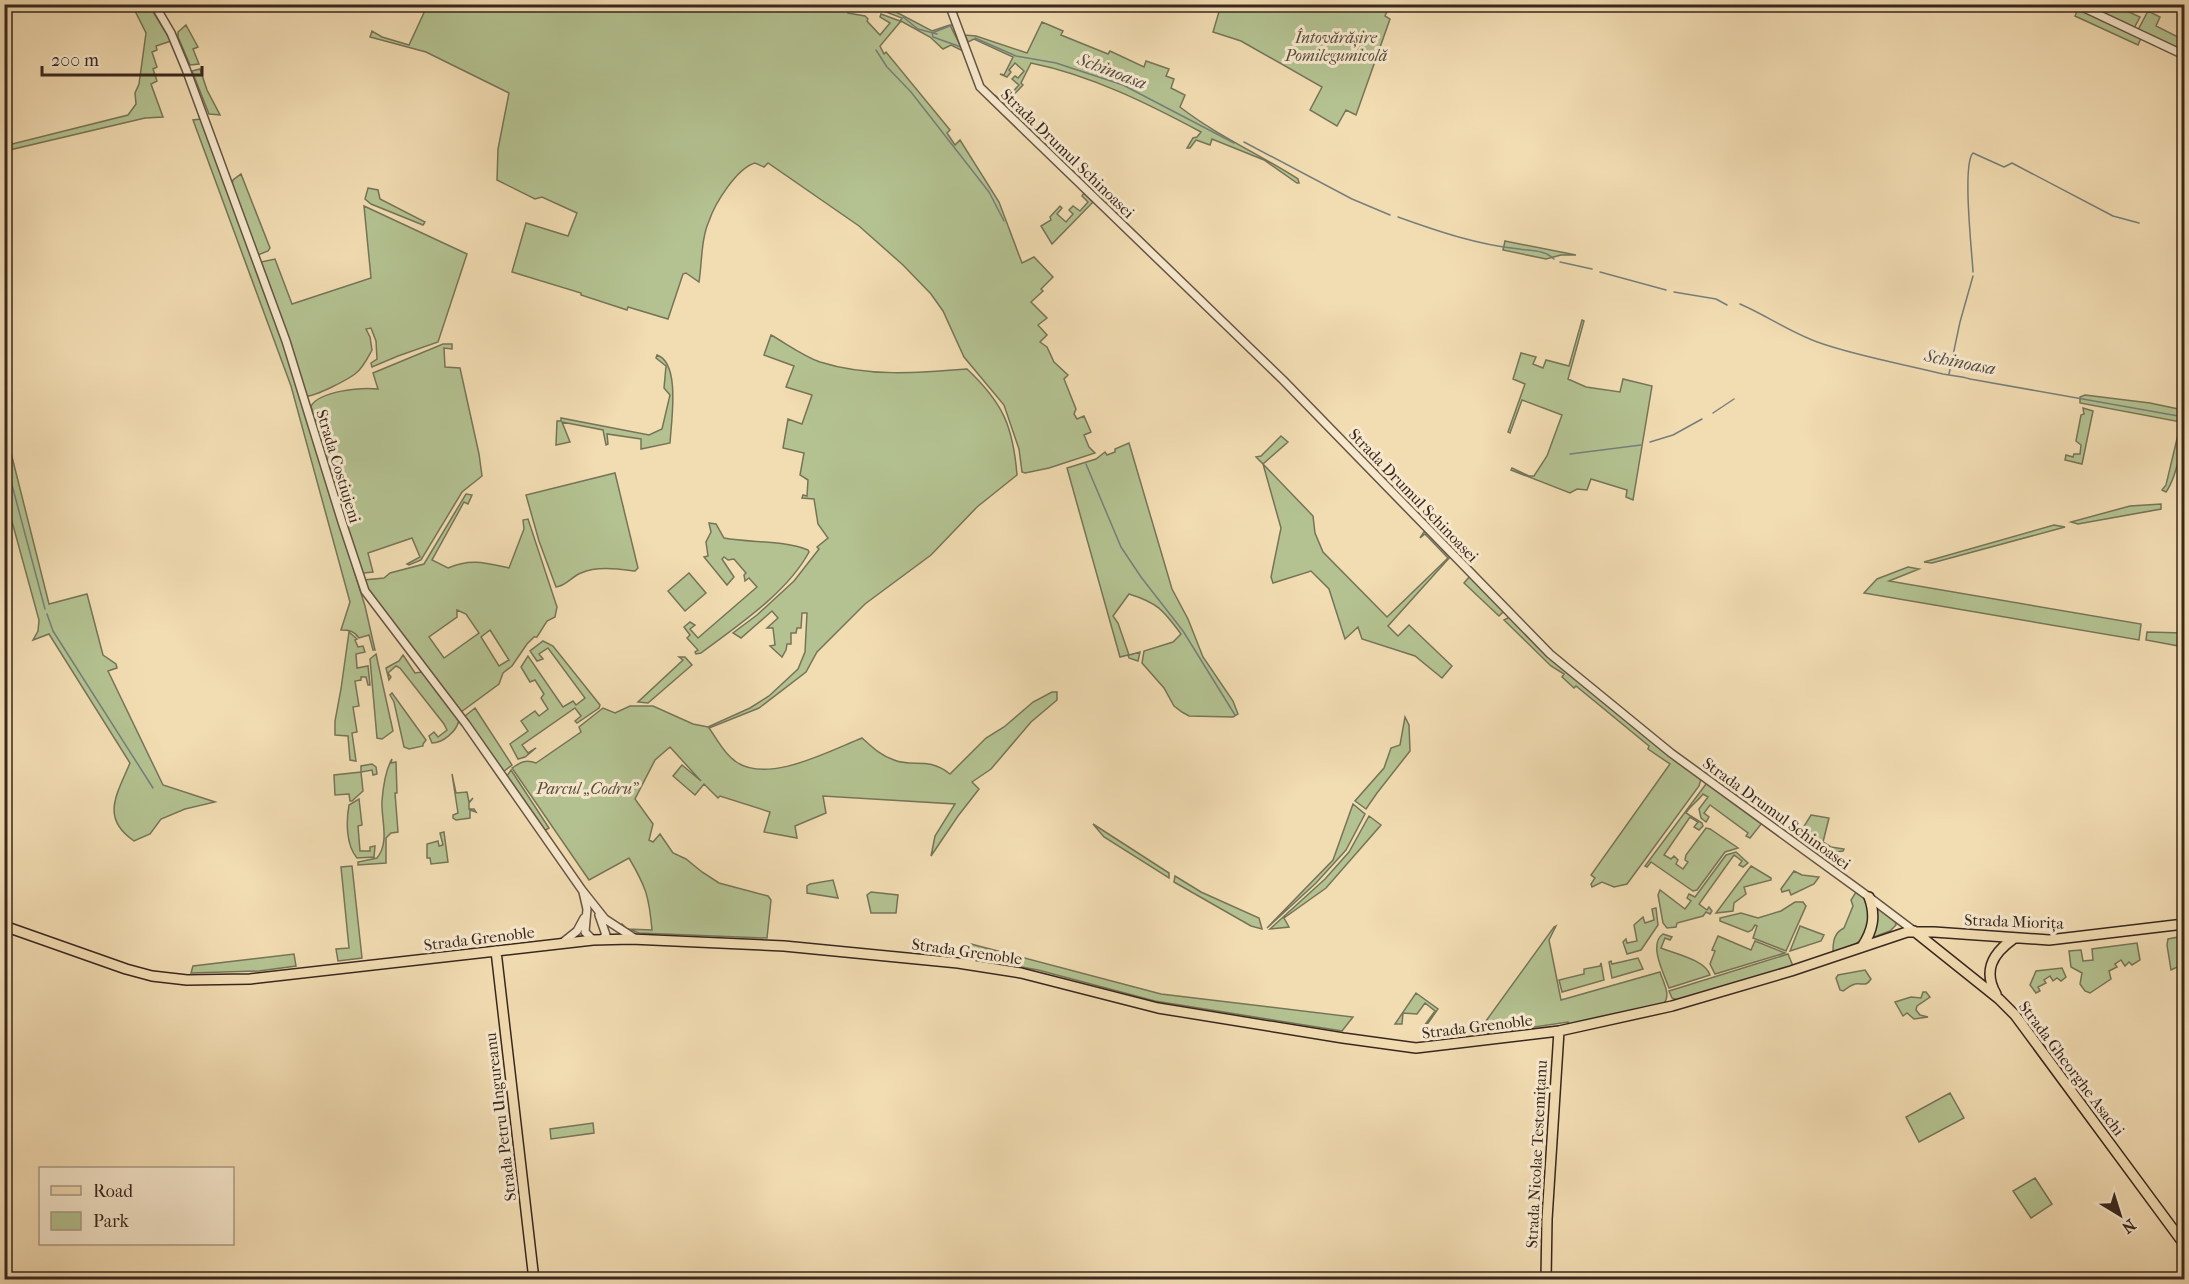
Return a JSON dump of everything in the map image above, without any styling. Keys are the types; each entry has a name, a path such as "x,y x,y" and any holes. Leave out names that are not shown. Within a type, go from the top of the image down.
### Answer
{"main road":[{"path":"1862,947 1873,922 1869,897"},
{"name":"Strada Miorița","path":"1914,931 2054,940 2184,924"},
{"name":"Strada Grenoble","path":"4,926 126,969 152,976 187,980 250,979 597,940 784,946 977,965 1158,1008 1410,1047 1439,1047 1559,1031 1701,999 1899,933 1914,931"},
{"name":"Strada Gheorghe Asachi","path":"1914,931 1999,999 2015,1015 2184,1244"},
{"path":"1999,999 1991,985 1990,966 1998,951 2013,939"},
{"name":"Strada Petru Ungureanu","path":"496,951 534,1280"},
{"name":"Strada Nicolae Testemițanu","path":"1546,1280 1547,1219 1559,1031"}],"street":[{"name":"Strada Costiujeni","path":"154,4 171,33 186,69 273,303 365,591 466,724 595,907 613,926 637,940"},
{"name":"Strada Drumul Schinoasei","path":"949,4 980,87 1267,364 1550,654 1671,753 1914,931"},
{"path":"2076,4 2184,55"},
{"name":"Strada Costiujeni","path":"582,890 586,904 585,932 597,940"},
{"path":"595,907 606,932 606,935 597,940"},
{"path":"561,943 577,931 586,916 592,914 600,917"}],"green space":[{"path":"428,4 846,5 848,13 865,16 880,35 890,23 880,17 881,14 900,21 902,18 868,5 881,4 932,31 950,25 963,51 951,45 943,49 930,37 901,21 880,46 884,54 886,52 950,130 947,133 955,145 960,140 999,202 1022,263 1034,257 1053,277 1031,302 1047,318 1038,325 1047,335 1040,342 1047,347 1054,362 1068,375 1064,379 1076,409 1074,414 1077,419 1084,416 1091,432 1084,435 1089,447 1095,453 1049,468 1022,472 1019,449 1004,405 964,357 943,311 931,294 903,265 859,226 768,163 764,167 755,163 748,166 721,196 706,228 699,282 686,273 683,274 668,319 628,307 627,310 512,272 526,223 568,236 577,213 542,197 535,199 497,180 498,149 509,93 426,52 370,37 372,31 382,37 409,45"},
{"path":"132,5 149,5 171,41 156,46 157,50 152,52 157,67 153,69 157,81 151,84 163,117 145,118 5,151 4,146 128,115 136,104 135,93 139,84 146,33"},
{"name":"Întovărășire Pomilegumicolă","path":"1221,5 1390,5 1385,16 1390,19 1356,115 1346,110 1337,126 1310,110 1322,87 1241,41 1213,32"},
{"path":"2084,5 2114,5 2140,17 2134,28"},
{"path":"2078,9 2141,38 2138,45 2075,16"},
{"path":"2148,11 2160,17 2156,26 2184,40 2180,49 2138,30"},
{"path":"1042,22 1063,31 1061,35 1108,54 1110,51 1144,67 1146,61 1169,69 1166,76 1174,79 1171,88 1185,95 1180,107 1208,127 1298,179 1299,183 1264,160 1212,139 1210,145 1196,140 1190,148 1187,148 1193,138 1201,132 1118,91 1053,68 1031,63 1021,83 1023,85 1004,105 994,95 1004,101 1019,85 1012,79 1015,76 1018,78 1024,71 1015,63 1007,77 1000,74 1004,75 1013,57 974,39 968,42 965,35 976,36 1027,53"},
{"path":"186,25 198,47 193,49 199,64 190,65 178,37 178,32"},
{"path":"200,69 207,90 220,115 209,114 192,71"},
{"path":"201,119 275,317 365,606 375,650 373,650 369,635 359,638 351,631 341,630 350,602 291,386 193,120"},
{"path":"241,174 270,248 258,255 232,186 233,180"},
{"path":"368,188 378,190 380,199 425,222 423,225 371,204 365,199"},
{"path":"1084,193 1093,202 1052,244 1041,226 1051,220 1050,217 1060,206 1062,208 1057,214 1066,222 1073,214 1069,210 1073,206 1080,211 1088,202 1082,196"},
{"path":"364,206 467,254 438,342 372,367 371,363 377,359 376,341 371,328 366,329 372,350 360,369 339,384 307,396 261,262 275,259 292,304 371,278"},
{"path":"1505,241 1576,255 1561,255 1546,259 1503,250"},
{"path":"1582,320 1584,321 1568,379 1586,387 1620,392 1623,379 1652,386 1633,500 1626,497 1627,490 1591,479 1587,490 1577,489 1570,493 1511,470 1512,468 1534,476 1547,456 1562,415 1522,400 1510,433 1508,432 1525,384 1513,379 1521,353 1536,357 1533,364 1543,368 1546,360 1569,366"},
{"name":"Parcul „Codru”","path":"771,335 801,353 838,367 874,372 967,369 989,393 1004,416 1013,443 1017,475 977,507 931,555 865,604 817,652 806,672 759,708 709,728 727,754 748,767 781,768 816,757 862,738 889,758 901,762 934,765 950,774 986,738 1004,727 1033,702 1052,692 1057,692 1057,700 1031,722 991,769 972,782 979,789 931,856 935,836 955,804 823,796 826,813 795,826 797,838 764,832 770,812 720,796 718,798 704,784 695,795 673,776 682,765 701,781 670,747 655,760 635,799 653,824 649,840 653,842 660,834 673,853 686,859 719,883 768,896 771,900 767,938 639,933 629,929 652,930 646,892 629,858 589,880 512,768 524,762 536,763 581,732 579,727 603,708 615,713 630,706 653,706 693,724 708,727 750,708 769,696 798,669 805,652 807,613 802,613 801,628 797,628 796,633 791,633 791,644 787,644 782,657 770,646 775,645 773,628 767,628 778,618 772,611 741,638 733,633 757,615 794,581 819,549 817,547 828,538 818,524 814,499 802,498 803,495 807,496 808,480 800,475 804,453 783,448 788,419 802,424 812,395 786,387 794,366 764,355"},
{"path":"443,344 452,344 452,349 444,348 445,367 460,368 482,476 462,492 421,560 407,564 420,557 412,538 368,553 373,572 361,572 346,525 347,522 357,519 356,516 345,519 311,406 323,397 332,394 352,390 378,389 373,373"},
{"path":"657,355 664,360 672,381 673,408 670,443 641,449 641,439 607,434 608,444 606,445 603,430 562,422 570,442 556,445 557,421 561,421 561,418 649,435 662,429 670,395 664,388 666,366 656,358"},
{"path":"2085,395 2150,403 2183,410 2180,454 2166,492 2162,490 2166,485 2181,422 2080,403 2080,397"},
{"path":"2083,408 2093,411 2082,464 2065,460 2066,455 2073,457 2074,454 2080,454 2081,445 2076,441 2081,415 2084,414"},
{"path":"5,429 49,604 87,594 103,655 116,664 117,668 108,671 163,785 215,802 185,809 161,819 150,834 134,841 117,823 114,814 117,795 130,763 49,634 33,640 38,631 39,620 5,496"},
{"path":"1281,436 1288,442 1263,464 1256,457 1261,456"},
{"path":"1129,443 1172,589 1188,619 1203,657 1233,701 1238,714 1233,717 1189,716 1174,706 1164,688 1142,663 1144,651 1173,642 1181,634 1159,608 1129,594 1113,616 1118,623 1129,655 1140,652 1138,661 1129,658 1128,655 1120,657 1067,468 1096,459 1105,452 1107,455 1115,452 1115,449"},
{"path":"1263,464 1313,516 1315,533 1323,552 1387,617 1448,558 1425,534 1420,538 1424,532 1428,531 1451,555 1388,626 1398,636 1409,625 1452,666 1442,678 1415,656 1362,639 1358,627 1345,639 1329,589 1311,571 1273,583 1271,577 1281,528"},
{"path":"615,473 638,568 635,571 594,569 577,575 556,587 539,541 526,495"},
{"path":"466,494 472,495 468,504 464,502 432,560 448,568 471,562 509,568 524,529 523,520 528,519 557,607 555,617 547,621 537,637 527,644 512,666 503,673 499,684 461,712 367,588 364,580 384,578 390,573 424,564","holes":["457,610 466,614 479,633 444,658 429,637 457,617","490,630 509,660 499,666 481,637"]},
{"path":"2161,504 2161,509 2078,524 2071,522 2130,506"},
{"path":"709,523 716,524 724,538 778,543 809,552 800,567 775,595 730,632 701,653 696,654 698,650 687,638 690,635 684,627 690,622 695,625 690,629 698,638 757,587 749,578 745,581 746,573 734,559 728,560 724,557 722,559 734,577 727,585 704,557 708,556 706,542 711,532"},
{"path":"2054,525 2065,527 1932,563 1924,562"},
{"path":"1908,567 1919,569 1889,581 2141,624 2139,640 1864,593 1877,579"},
{"path":"689,573 706,593 685,611 668,591"},
{"path":"1470,576 1504,611 1499,616 1464,583"},
{"path":"1510,617 1603,701 1701,779 1699,786 1627,884 1614,887 1602,882 1592,887 1591,884 1595,878 1591,875 1670,764 1648,749 1649,746 1562,677 1564,674 1551,666 1504,620"},
{"path":"349,632 357,639 355,640 358,647 363,646 365,652 356,654 357,668 368,666 370,685 366,677 355,681 359,706 353,707 357,732 352,733 356,761 350,760 348,736 335,735 335,721"},
{"path":"2147,632 2184,633 2184,647 2146,640"},
{"path":"543,641 553,646 600,705 577,723 575,721 581,716 575,708 522,745 528,753 536,748 525,757 518,759 510,744 528,731 521,721 535,711 539,716 548,709 541,698 544,694 535,680 530,682 521,667 528,656 563,707 573,701 576,705 585,698 548,648 539,654 543,659 537,661 530,651"},
{"path":"376,654 393,731 382,739 377,738 370,659"},
{"path":"403,655 415,673 422,672 459,720 452,732 441,741 432,743 429,736 434,732 438,737 447,730 444,724 400,668 396,666 388,673 391,677 389,680 386,668 399,661"},
{"path":"679,657 685,657 692,665 648,703 638,702 683,660"},
{"path":"392,693 426,740 423,746 409,749 404,747 394,702 390,695"},
{"path":"475,708 512,765 503,772 465,719 465,716"},
{"path":"1405,717 1409,725 1410,751 1366,809 1355,801 1384,768 1391,748 1400,745"},
{"path":"392,759 391,763 396,762 397,793 395,793 398,832 391,833 386,838 386,863 358,865 358,862 377,858 381,852 384,838 382,796 386,773"},
{"path":"372,764 376,767 377,774 373,775 372,770 361,772 361,766"},
{"path":"511,770 549,828 544,831 507,776"},
{"path":"361,772 363,791 352,801 350,801 349,794 335,795 334,775"},
{"path":"452,774 456,793 467,792 469,802 473,798 469,803 469,809 474,809 476,812 470,810 470,818 456,820 453,818 453,815 458,813"},
{"path":"1706,784 1762,823 1750,838 1746,836 1748,833 1710,805 1704,813 1709,817 1706,822 1701,818 1699,809 1708,797 1703,794 1686,813 1702,823 1703,826 1699,830 1694,827 1698,822 1690,817 1664,855 1671,859 1674,856 1678,860 1676,864 1683,869 1688,862 1685,860 1686,855 1706,828 1738,848 1725,852 1697,890 1693,891 1651,862 1647,867 1645,866"},
{"path":"359,799 362,825 358,826 360,851 370,851 370,847 375,846 374,857 357,858 349,840 347,819 349,805"},
{"path":"1353,804 1365,814 1346,850 1316,883 1267,928 1333,860"},
{"path":"1811,815 1829,818 1823,842 1831,847 1844,849 1843,851 1835,852 1828,859 1798,836"},
{"path":"1369,816 1381,825 1326,888 1284,918 1289,927 1270,929 1325,879 1349,852"},
{"path":"1093,824 1169,873 1169,878 1104,837"},
{"path":"444,832 448,862 431,864 430,858 427,858 427,844 438,841 439,846 443,845 440,833"},
{"path":"1736,852 1748,863 1743,867 1739,865 1742,861 1734,855 1699,904 1707,910 1709,907 1712,911 1710,914 1706,912 1703,916 1677,923 1676,927 1667,928 1663,923 1658,895 1660,890 1685,909 1691,901 1687,898 1689,894 1695,897 1726,855"},
{"path":"352,866 362,958 338,961 336,949 349,948 341,867"},
{"path":"1751,866 1771,880 1744,887 1746,894 1734,903 1733,911 1716,913"},
{"path":"1794,871 1802,875 1819,877 1814,884 1791,895 1789,890 1782,892 1781,889"},
{"path":"1175,876 1201,892 1259,918 1262,929 1251,926 1174,882"},
{"path":"833,880 838,898 807,893 807,886 810,884"},
{"path":"871,892 898,895 896,913 871,913 867,895"},
{"path":"1856,892 1867,900 1872,915 1864,938 1833,952 1835,938 1844,928 1853,906 1851,900"},
{"path":"1795,902 1803,902 1806,906 1786,951 1753,938 1757,926 1755,925 1748,932 1720,921 1720,918 1741,913 1758,918 1781,911"},
{"path":"1879,907 1895,920 1896,925 1890,931 1874,937 1872,935 1875,910"},
{"path":"1656,908 1658,925 1641,950 1627,954 1623,942 1626,939 1627,943 1637,941 1634,925 1643,917 1645,923 1654,920 1652,909"},
{"path":"1556,926 1549,940 1561,1000 1660,972 1666,989 1666,1001 1663,1004 1569,1024 1568,1022 1479,1035 1478,1032"},
{"path":"1800,926 1824,935 1821,941 1790,951"},
{"path":"1663,934 1672,937 1670,940 1665,938 1661,948 1696,961 1710,975 1669,988 1657,952 1659,939"},
{"path":"1718,936 1751,950 1755,941 1785,953 1715,974 1710,964 1715,951 1712,950"},
{"path":"2184,936 2184,964 2171,970 2168,939"},
{"path":"2137,943 2140,960 2132,965 2129,962 2125,966 2121,960 2115,964 2117,967 2109,971 2111,979 2090,993 2085,991 2080,984 2082,973 2071,967 2069,951 2081,950 2083,961 2093,960 2092,949"},
{"path":"971,944 1161,994 1353,1017 1342,1031 1155,1001 1038,970 970,958"},
{"path":"294,954 296,966 259,971 191,973 193,966"},
{"path":"1788,954 1793,966 1677,1000 1672,998 1669,991"},
{"path":"1638,958 1643,969 1612,978 1609,962 1611,961 1612,964"},
{"path":"1601,963 1604,980 1562,992 1559,980 1584,974 1584,969 1600,966"},
{"path":"2062,968 2066,977 2061,981 2057,978 2053,981 2050,976 2044,980 2046,983 2038,987 2040,991 2036,993 2030,985 2036,971"},
{"path":"1865,970 1871,979 1868,983 1855,984 1843,991 1840,990 1836,978 1838,975"},
{"path":"1923,992 1930,997 1917,1006 1916,1010 1920,1015 1928,1017 1914,1019 1907,1013 1903,1016 1895,1002 1911,997 1921,998"},
{"path":"1416,993 1438,1009 1426,1026 1424,1026 1435,1011 1425,1003 1417,1014 1403,1013 1402,1024 1395,1024"},
{"path":"1950,1093 1964,1118 1919,1142 1906,1117"},
{"path":"593,1123 594,1133 551,1139 550,1129"},
{"path":"2035,1178 2052,1204 2031,1218 2013,1191"}],"waterway":[{"name":"Schinoasa","path":"903,17 918,29 937,34"},
{"path":"952,25 932,33 933,37 961,47"},
{"name":"Schinoasa","path":"975,38 1016,56 1056,63 1123,85 1234,143"},
{"path":"876,50 887,67 911,92 989,192 1004,221"},
{"name":"Schinoasa","path":"1244,142 1352,199 1390,215"},
{"path":"1973,272 1968,190 1968,173 1973,153 2004,167 2012,163 2113,216 2139,223"},
{"name":"Schinoasa","path":"1398,217 1458,237 1504,247 1538,251 1554,259"},
{"name":"Schinoasa","path":"1560,262 1592,269"},
{"name":"Schinoasa","path":"1600,272 1666,290"},
{"path":"1949,374 1973,276"},
{"name":"Schinoasa","path":"1674,292 1716,299 1727,305"},
{"name":"Schinoasa","path":"1740,304 1802,336 1853,353 1946,375 2184,417"},
{"path":"1713,413 1734,399"},
{"path":"1650,442 1673,435 1702,419"},
{"path":"1570,454 1641,445"},
{"path":"4,455 45,609"},
{"path":"1086,464 1121,547 1183,631 1235,715"},
{"path":"47,614 53,631 153,788"}]}
